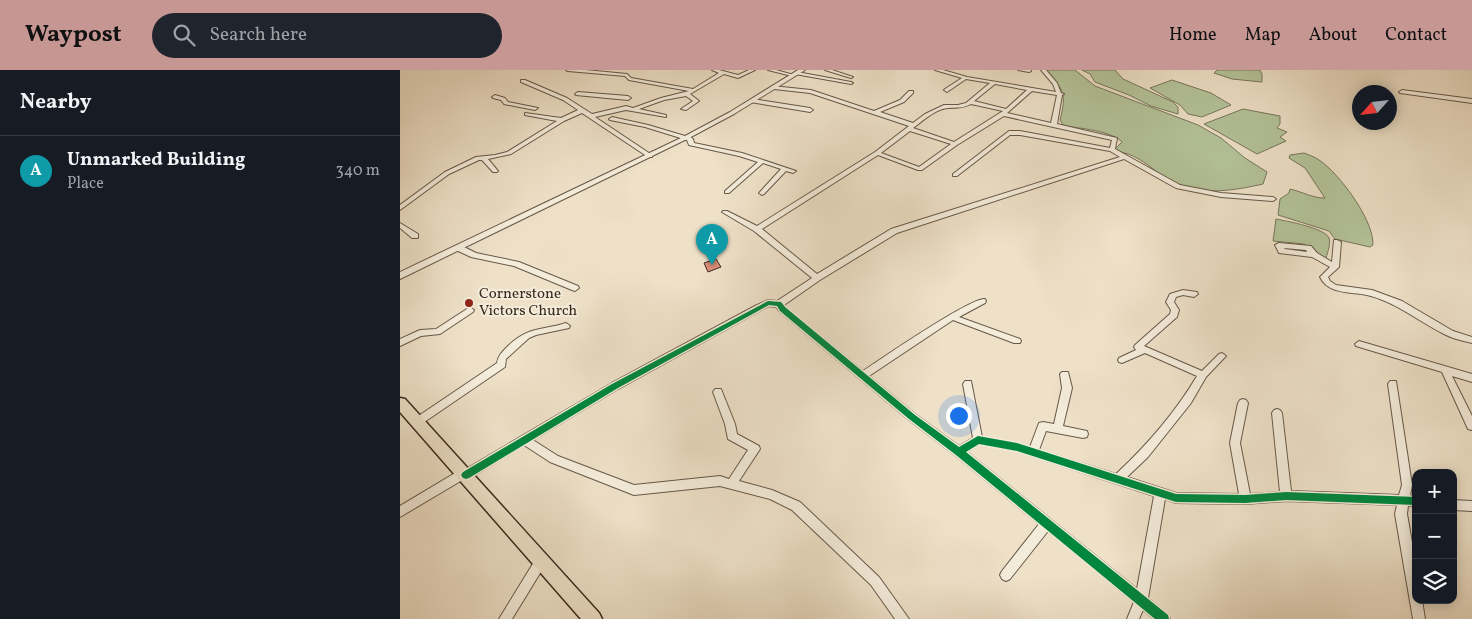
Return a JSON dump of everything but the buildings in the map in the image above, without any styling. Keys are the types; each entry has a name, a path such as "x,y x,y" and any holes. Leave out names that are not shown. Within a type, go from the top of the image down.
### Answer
{"main road":[{"path":"400,403 594,619"}],"street":[{"path":"568,70 627,75 629,79 689,92 696,101 684,109"},
{"path":"714,70 738,77 753,70"},
{"path":"770,70 851,80 827,70"},
{"path":"937,70 965,78 1061,94"},
{"path":"1020,70 1028,72"},
{"path":"1044,70 1054,80 1061,94 1054,124"},
{"path":"635,109 689,92 723,73"},
{"path":"400,276 687,138 797,73"},
{"path":"947,90 965,78"},
{"path":"523,81 565,100 650,156"},
{"path":"757,229 877,153 927,115 946,106 958,107 970,102 993,83"},
{"path":"774,86 811,92 876,112 955,144"},
{"path":"877,153 920,169 1004,112 1030,90"},
{"path":"876,112 902,101 911,92"},
{"path":"1402,92 1472,101"},
{"path":"565,100 579,93 628,98"},
{"path":"495,97 503,99 506,103 535,108 527,114 562,120"},
{"path":"752,101 810,110"},
{"path":"970,102 1004,112 1116,138 1112,150"},
{"path":"592,116 626,108 664,116"},
{"path":"402,205 447,173 472,160 509,153 562,120 581,111"},
{"path":"612,119 640,124 690,139 691,144 740,154 793,171"},
{"path":"955,175 1009,133 1020,133 1112,150 1178,187 1221,195 1273,199"},
{"path":"400,512 614,386 768,303 779,304 817,278 901,228 1126,157"},
{"path":"484,158 495,171"},
{"path":"727,192 761,162"},
{"path":"762,193 784,169"},
{"path":"724,212 757,229 817,278"},
{"path":"401,228 415,236"},
{"path":"1337,242 1335,267 1324,277 1327,283 1334,287 1386,297 1450,333 1472,340"},
{"path":"459,248 474,255 516,264 575,288"},
{"path":"1314,255 1335,267"},
{"path":"1194,294 1180,293 1171,297 1170,302 1176,310 1174,315 1138,347 1203,375"},
{"path":"864,376 952,317 982,301"},
{"path":"779,304 782,309 934,435 959,452 1164,619"},
{"path":"400,343 420,333 443,329 470,310"},
{"path":"952,317 1017,341"},
{"path":"417,422 502,365 502,358 508,351 531,334 556,330 566,326"},
{"path":"1359,344 1472,378"},
{"path":"1122,360 1144,350"},
{"path":"1117,480 1144,454 1188,400 1203,375 1222,356"},
{"path":"1445,370 1468,407 1472,426"},
{"path":"1058,428 1067,388 1066,374"},
{"path":"968,384 978,440"},
{"path":"1392,384 1407,485 1411,500"},
{"path":"718,392 730,424 732,436 755,450 731,484"},
{"path":"1243,403 1235,443 1245,499"},
{"path":"1277,413 1286,496"},
{"path":"1033,452 1043,426 1082,434"},
{"path":"524,440 554,459 634,490 720,481 772,495 796,506 875,581 903,619"},
{"path":"959,452 978,440 1033,452 1176,498 1245,499 1286,496 1411,500"},
{"path":"1133,619 1141,600 1160,494"},
{"path":"1411,500 1401,514 1419,619"},
{"path":"1457,505 1472,506"},
{"path":"1006,575 1047,523"},
{"path":"505,619 541,561"}],"green space":[{"path":"1043,70 1075,70 1095,86 1198,125 1221,138 1245,158 1267,172 1263,184 1231,190 1207,191 1185,188 1175,184 1138,159 1114,150 1122,142 1117,138 1095,131 1064,126 1060,120 1063,103 1062,92 1056,82"},
{"path":"1082,70 1115,70 1123,79 1173,102 1178,107 1178,114 1151,106 1095,82 1090,74"},
{"path":"1217,70 1260,70 1262,82 1232,79 1214,73"},
{"path":"1172,80 1211,93 1231,105 1202,117 1188,114 1180,105 1150,88"},
{"path":"1243,109 1280,116 1280,124 1277,128 1287,132 1280,137 1286,141 1257,154 1204,124"},
{"path":"1304,153 1327,166 1354,198 1368,223 1373,245 1370,247 1335,239 1329,231 1278,215 1280,199 1289,193 1290,189 1325,198 1305,168 1289,158 1290,155"},
{"path":"1276,219 1305,226 1326,234 1330,244 1325,261 1304,244 1273,241"}],"cycle path":[{"path":"466,475 615,386 758,308 768,303 779,304 782,309 912,417 959,452 1164,619"},
{"path":"959,452 978,440 1017,447 1176,498 1245,499 1286,496 1412,501"}],"place":[{"name":"Unmarked Building","path":"712,265"},
{"name":"Cornerstone Victors Church","path":"469,303"}]}
